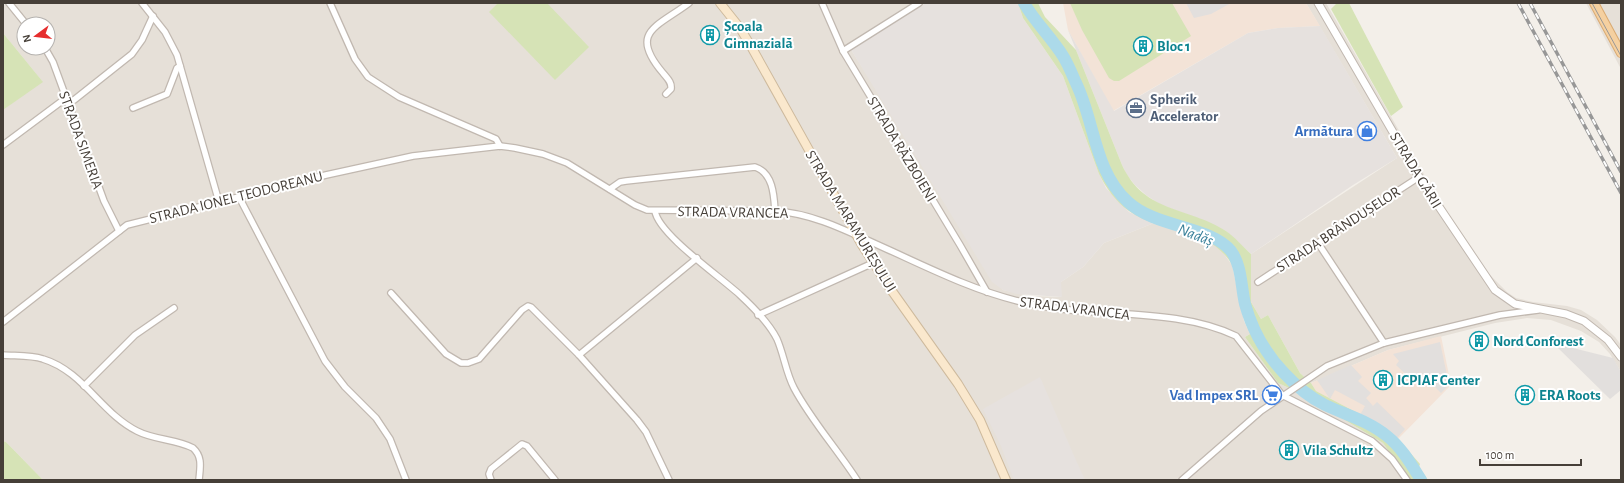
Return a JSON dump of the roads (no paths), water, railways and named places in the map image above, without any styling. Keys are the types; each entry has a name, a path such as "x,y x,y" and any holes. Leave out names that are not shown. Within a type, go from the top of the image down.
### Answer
{"main road":[{"name":"STRADA MARAMUREȘULUI","path":"720,3 740,28 752,48 855,235 864,242 873,263 958,384 980,420 1006,480"},
{"path":"1594,3 1621,53"}],"street":[{"path":"9,3 20,16"},
{"path":"142,3 153,16 172,44 180,66 219,202"},
{"path":"330,3 356,59 368,77 399,97 496,139 500,146"},
{"path":"666,94 671,89 670,83 652,59 645,42 651,30 689,3"},
{"name":"STRADA RĂZBOIENI","path":"822,3 843,51 960,244 987,292"},
{"path":"843,51 919,3"},
{"name":"STRADA GĂRII","path":"1318,3 1419,177 1495,290 1514,304 1566,314 1590,324 1608,340 1621,357"},
{"path":"3,145 132,54 142,40 153,16"},
{"name":"STRADA SIMERIA","path":"50,56 104,201 119,231"},
{"path":"133,108 167,94 177,68 180,66"},
{"name":"STRADA VRANCEA","path":"500,146 543,154 567,163 640,208 655,211 775,211 804,215 855,235"},
{"name":"STRADA IONEL TEODOREANU","path":"3,322 127,225 413,156 500,146"},
{"path":"610,189 620,182 626,181 754,168 762,171 771,184 775,211"},
{"name":"STRADA BRÂNDUȘELOR","path":"1258,282 1419,177"},
{"path":"239,197 325,361 345,387 376,418 390,439 406,480"},
{"path":"655,211 659,221 697,258 740,295 772,330 777,339 791,380 799,397 857,480"},
{"name":"STRADA VRANCEA","path":"850,226 864,242 987,292 1020,302 1051,308 1182,320 1225,331 1236,336 1284,394 1372,441 1392,459 1408,480"},
{"path":"1318,243 1384,343"},
{"path":"579,355 697,258"},
{"path":"758,315 873,263"},
{"path":"391,293 446,354 461,363 468,363 479,359 499,338 516,315 528,306 534,309 579,355 646,432 669,480"},
{"path":"84,386 135,335 174,308"},
{"path":"1182,480 1284,394 1334,362 1384,343 1492,316 1539,310"},
{"path":"3,355 42,359 58,365 71,374 116,417 138,432 193,448 197,452 201,461 199,480"},
{"path":"491,480 489,474 491,469 522,444 527,446 555,480"}],"waterway":[{"name":"Nadăș","path":"1024,3 1063,56 1068,66 1082,98 1096,146 1108,176 1117,190 1128,202 1140,211 1153,217 1210,236 1222,243 1231,251 1235,257 1239,270 1248,313 1260,341 1277,366 1303,391 1325,405 1373,426 1387,436 1402,451 1421,480"}],"tram line":[{"path":"1592,3 1621,56"}],"railway":[{"path":"1518,3 1621,193"},
{"path":"1530,3 1621,172"}],"place":[{"name":"Școala Gimnazială","path":"710,35"},
{"name":"Bloc 1","path":"1143,46"},
{"name":"Spherik Accelerator","path":"1136,108"},
{"name":"Armătura","path":"1367,131"},
{"name":"Nord Conforest","path":"1479,341"},
{"name":"ICPIAF Center","path":"1383,380"},
{"name":"Vad Impex SRL","path":"1272,395"},
{"name":"ERA Roots","path":"1525,395"},
{"name":"Vila Schultz","path":"1289,450"}]}
